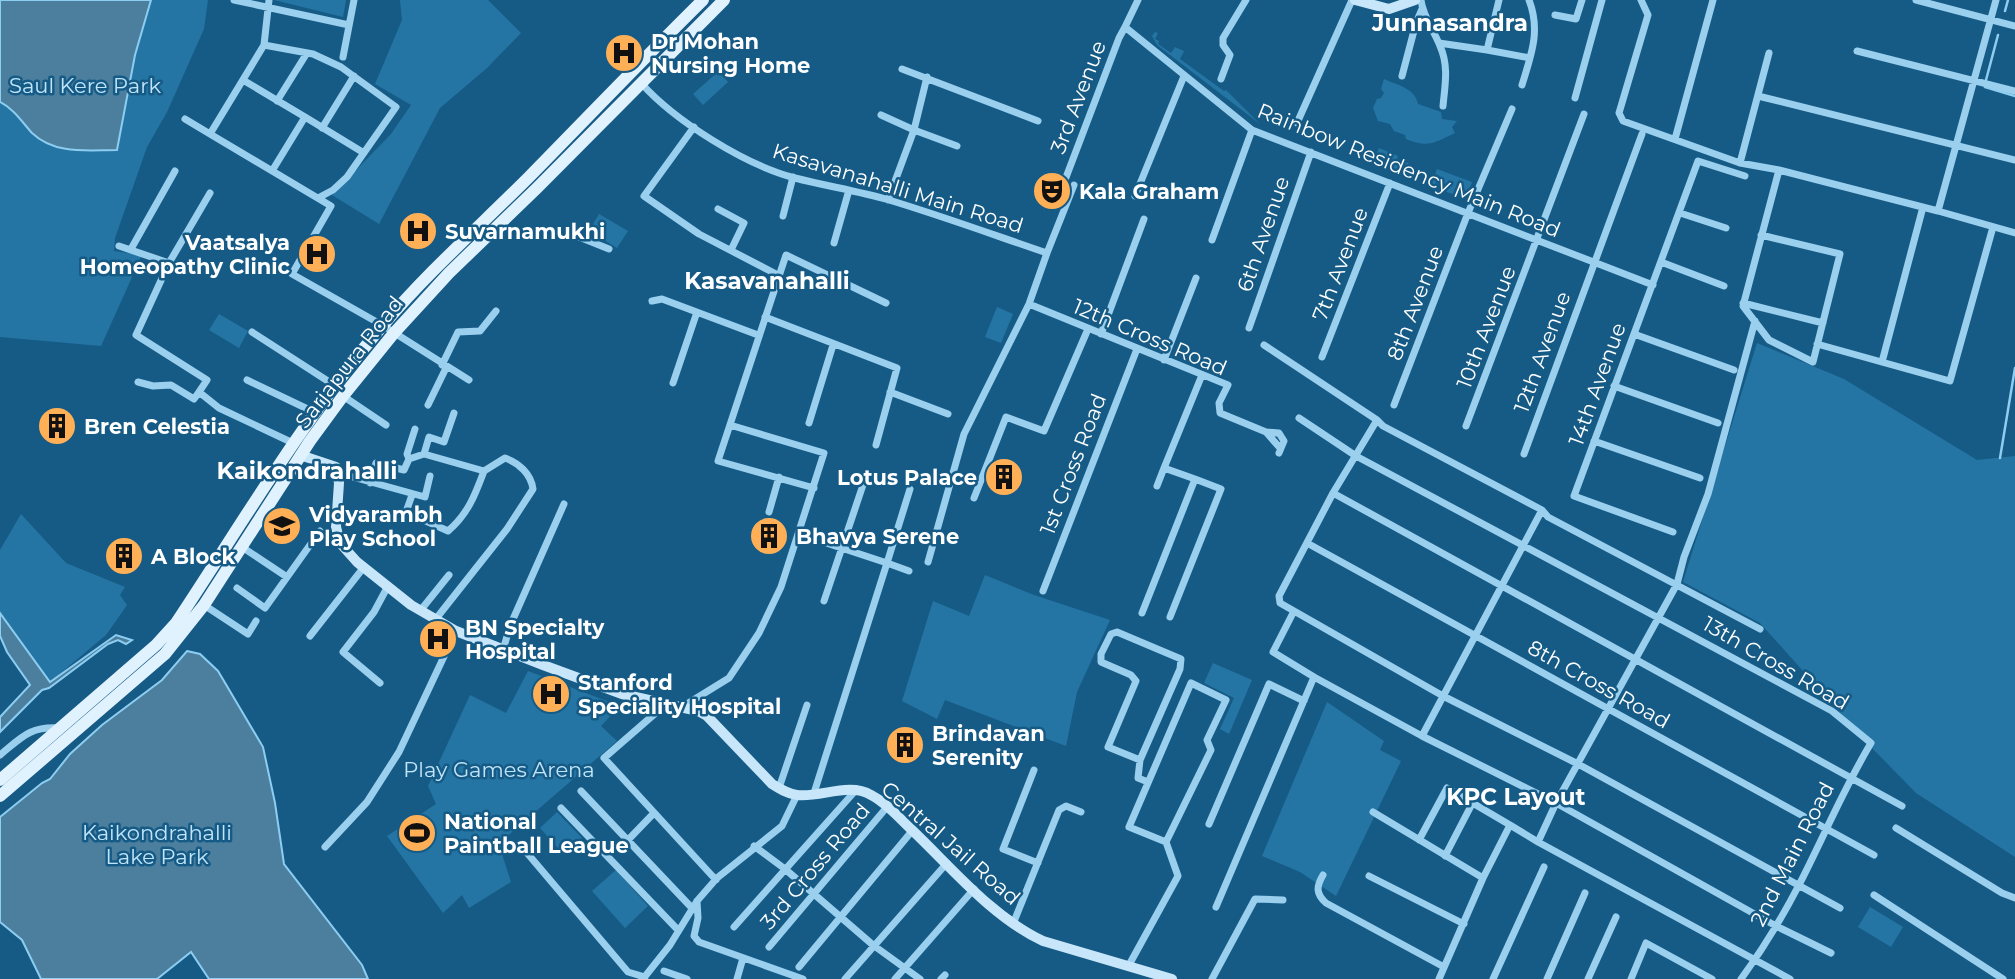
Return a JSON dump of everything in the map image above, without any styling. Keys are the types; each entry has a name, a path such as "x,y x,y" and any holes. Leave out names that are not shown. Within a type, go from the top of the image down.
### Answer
{"main road":[{"name":"Sarjapura Road","path":"0,796 165,654 204,605 300,455 388,329 439,264 527,179 703,0"},
{"name":"Sarjapura Road","path":"0,780 156,645 173,627 334,385 388,329 537,188 724,0"},
{"path":"1354,0 1389,9 1419,5"},
{"path":"527,179 537,188"},
{"path":"300,455 337,467 338,476"},
{"name":"Central Jail Road","path":"338,476 336,527 340,542 364,567 420,611 456,631 622,694 682,707 707,716 772,784 779,788 797,795 856,790 870,794 1013,924 1043,941 1172,979"}],"street":[{"path":"234,0 269,4 349,25"},
{"path":"343,57 354,0"},
{"path":"1125,27 1138,0"},
{"path":"1221,79 1230,55 1223,45 1223,38 1246,0"},
{"path":"1297,123 1354,0"},
{"path":"1402,76 1421,0"},
{"path":"1487,50 1499,0"},
{"path":"1522,86 1536,21 1529,0"},
{"path":"1555,15 1576,19 1582,0"},
{"path":"1575,98 1602,0"},
{"path":"1641,0 1648,15 1619,117 1623,121 1740,163 1779,170 2015,233"},
{"path":"1675,139 1713,0"},
{"path":"1916,0 2015,26"},
{"path":"1938,211 1996,0"},
{"path":"210,134 264,45 269,4"},
{"path":"1419,5 1439,43 1447,71 1443,106"},
{"name":"Rainbow Residency Main Road","path":"1125,27 1252,130 1653,285"},
{"name":"3rd Avenue","path":"1065,180 1125,27"},
{"path":"1439,43 1530,58"},
{"path":"264,45 307,53 341,67 396,107 364,153 333,190 318,198"},
{"path":"1857,51 2015,91"},
{"path":"277,101 307,53"},
{"path":"1740,163 1769,53"},
{"path":"902,69 1038,121"},
{"path":"322,128 354,76"},
{"path":"1135,196 1184,76"},
{"path":"888,200 914,130 927,77"},
{"path":"243,80 364,153"},
{"name":"Kasavanahalli Main Road","path":"641,83 665,107 757,163 793,177 888,200 1047,253 1029,304 964,434 928,562"},
{"path":"1758,96 2015,160"},
{"name":"8th Avenue","path":"1394,405 1468,213 1512,109"},
{"name":"10th Avenue","path":"1466,426 1584,114"},
{"path":"881,115 957,146"},
{"path":"272,171 304,117"},
{"path":"185,119 331,206 292,274 388,329 469,380"},
{"path":"694,127 644,196 699,234 778,275"},
{"path":"1212,240 1252,130"},
{"name":"12th Avenue","path":"1524,454 1642,134"},
{"name":"6th Avenue","path":"1249,328 1311,152"},
{"name":"14th Avenue","path":"1673,532 1574,496 1699,160 1745,176"},
{"path":"1761,235 1840,254 1813,362 1769,340 1743,306 1761,235 1779,170"},
{"path":"131,249 175,171"},
{"path":"783,216 793,177"},
{"name":"7th Avenue","path":"1322,357 1390,183"},
{"path":"1047,253 1074,185"},
{"path":"834,243 849,190"},
{"path":"138,382 153,386 171,385 194,399 207,380 136,335 169,262 210,193"},
{"path":"1882,362 1923,207"},
{"path":"718,209 744,223 731,250"},
{"path":"1679,213 1726,229"},
{"path":"1101,334 1144,219"},
{"path":"1817,344 1950,381 1993,227"},
{"path":"579,237 609,249"},
{"path":"119,246 169,262"},
{"path":"814,488 719,461 786,254 886,303"},
{"path":"1661,262 1724,286"},
{"path":"1164,360 1196,278"},
{"path":"652,301 662,299 758,335"},
{"path":"1743,303 1823,323"},
{"name":"12th Cross Road","path":"1029,304 1228,386 1219,403 1220,412 1266,432 1280,451"},
{"path":"428,405 458,332 480,331 496,311"},
{"path":"673,383 697,312"},
{"path":"765,317 897,368 876,445"},
{"path":"1538,842 1556,803 1677,584 1684,557 1708,494 1726,419 1755,321"},
{"path":"974,498 1006,417 1044,430 1088,329"},
{"path":"252,332 334,385"},
{"path":"1634,334 1734,370"},
{"path":"809,423 832,345"},
{"path":"1264,345 1377,419 1383,426 1760,629"},
{"name":"1st Cross Road","path":"1043,591 1137,349"},
{"path":"1157,486 1202,375"},
{"path":"247,380 316,413"},
{"path":"1614,386 1717,423"},
{"path":"199,392 219,408 293,443"},
{"path":"890,392 948,414"},
{"path":"343,396 386,425"},
{"path":"424,454 429,437 444,442 454,413"},
{"name":"13th Cross Road","path":"1299,418 1356,456 1832,711 1871,743"},
{"path":"1377,419 1333,493 1279,596 1280,603 1443,696 1578,764 1840,908"},
{"path":"682,707 729,678 759,633 780,587 824,453 730,425"},
{"path":"370,482 376,463 404,470 415,429"},
{"path":"1594,441 1700,478"},
{"path":"409,459 424,454 484,471"},
{"path":"412,495 406,512 448,531 463,519 473,502 484,471 505,458 513,461 531,478 533,489 508,529 468,575 435,620"},
{"path":"1164,468 1221,489 1170,617"},
{"path":"338,476 349,476 425,498 430,476"},
{"path":"824,601 866,476"},
{"path":"769,512 779,477"},
{"path":"1142,613 1195,479"},
{"path":"814,793 910,489"},
{"path":"1333,493 1902,806"},
{"path":"503,650 510,626 564,504"},
{"path":"1422,736 1542,510"},
{"path":"237,588 265,608 320,531"},
{"path":"799,534 909,571"},
{"name":"8th Cross Road","path":"1307,543 1874,855"},
{"path":"242,547 288,577"},
{"path":"310,636 364,567"},
{"path":"420,611 449,575"},
{"path":"380,683 342,652 374,611 388,586"},
{"path":"204,605 248,634 257,621"},
{"path":"1294,611 1273,652 1422,736 1556,803 1776,926 1831,953"},
{"path":"325,848 367,802 399,752 456,631"},
{"path":"1140,760 1108,747 1136,681 1131,675 1101,662 1101,654 1111,634 1117,632 1181,659 1180,669 1140,760 1138,778 1148,782"},
{"path":"1216,907 1314,677"},
{"path":"1129,965 1178,876 1166,842 1211,750 1207,740 1226,700 1191,683 1129,827 1166,842"},
{"path":"1209,824 1269,684 1304,701"},
{"path":"666,704 604,758 716,880"},
{"path":"779,788 807,705"},
{"path":"0,755 35,729 61,728"},
{"name":"2nd Main Road","path":"1741,979 1799,886 1850,777 1871,743"},
{"path":"1034,770 1003,849 1038,863"},
{"path":"1419,840 1447,788 1538,842 1790,979"},
{"path":"734,927 856,790"},
{"path":"581,791 627,841 694,904 698,918 695,938 699,942 803,979"},
{"path":"522,847 628,972 644,978 694,904 754,846 782,826 797,795"},
{"path":"1446,856 1472,802"},
{"path":"1013,924 1059,810 1066,806 1081,812"},
{"name":"3rd Cross Road","path":"769,947 887,807"},
{"path":"561,808 678,930"},
{"path":"1373,812 1483,878"},
{"path":"627,841 654,813"},
{"path":"1439,979 1483,878 1510,825"},
{"path":"1896,828 2002,893 2015,898"},
{"path":"799,967 912,831"},
{"path":"754,846 785,869 873,945 919,979"},
{"path":"845,979 947,863"},
{"path":"1493,979 1544,867"},
{"path":"1322,875 1318,895 1325,903 1444,967"},
{"path":"1369,876 1464,924"},
{"path":"895,979 974,889"},
{"path":"1547,979 1585,893"},
{"path":"1874,895 2003,979"},
{"path":"1212,979 1255,899 1283,900"},
{"path":"1588,979 1616,917"},
{"path":"1631,979 1646,943 1712,979"},
{"path":"737,979 743,958"},
{"path":"664,971 687,979"}],"green space":[{"name":"Saul Kere Park","path":"0,0 208,0 204,29 167,112 147,147 115,238 114,251 142,255 101,346 0,337"},
{"path":"274,0 346,0 343,17"},
{"path":"400,0 488,0 521,33 487,68 440,108 379,224 332,195 391,134 411,105 375,84 402,20"},
{"path":"1155,32 1158,33 1155,39 1159,41 1158,44 1171,53 1175,47 1184,51 1180,59 1226,90 1260,124 1157,45 1152,36"},
{"path":"719,71 728,82 703,105 693,94"},
{"path":"1384,79 1409,91 1418,104 1441,112 1442,119 1457,121 1452,127 1455,133 1426,144 1406,139 1405,135 1394,131 1390,124 1378,121 1373,108 1384,93 1381,89"},
{"path":"1379,148 1398,156 1397,159 1408,163 1411,169 1404,175 1373,163"},
{"path":"1437,169 1472,182 1466,199 1431,186"},
{"path":"599,214 628,231 617,248 589,231"},
{"path":"997,307 1013,314 1001,343 985,337"},
{"path":"219,314 248,331 239,348 209,330"},
{"path":"1757,343 1844,379 1977,460 2015,456 2015,857 1916,793 1760,623 1683,582"},
{"path":"21,514 66,563 125,587 120,595 127,605 106,635 50,682 0,613 0,550"},
{"path":"985,575 1034,595 1110,620 1077,692 1066,746 945,700 937,719 902,701 933,601 969,616"},
{"path":"1213,663 1252,680 1229,734 1220,729 1234,698 1204,683"},
{"name":"Play Games Arena","path":"528,671 620,706 601,726 617,741 505,838 506,846 502,854 511,882 469,908 462,895 443,913 387,836 436,804 428,786 470,695 506,713"},
{"path":"1327,702 1384,741 1380,750 1401,761 1336,896 1300,872 1262,856"},
{"path":"557,812 582,838 564,855 540,828"},
{"path":"616,870 648,906 625,928 592,891"},
{"path":"1870,907 1903,927 1891,947 1858,927"}],"shaded area":[{"path":"0,0 151,0 135,55 117,150 72,150 51,145 32,133 14,112 0,102"},
{"path":"0,613 50,682 116,635 132,640 126,644 118,640 108,644 49,688 42,690 0,732 0,717 30,685 7,652 0,636"},
{"name":"Kaikondrahalli Lake Park","path":"187,651 200,654 218,671 263,747 284,864 362,965 368,979 209,979 191,952 157,979 41,979 22,940 0,922 0,817 50,779 70,754 102,725 162,680"}],"waterway":[{"path":"2005,11 2008,0"},
{"path":"1986,80 1998,35"},
{"path":"1985,87 2015,96"},
{"path":"2000,458 2015,368"}],"place":[{"name":"Dr Mohan Nursing Home","path":"624,53"},
{"name":"Kala Graham","path":"1052,191"},
{"name":"Suvarnamukhi","path":"418,231"},
{"name":"Vaatsalya Homeopathy Clinic","path":"317,254"},
{"name":"Bren Celestia","path":"57,426"},
{"name":"Lotus Palace","path":"1004,477"},
{"name":"Vidyarambh Play School","path":"282,526"},
{"name":"Bhavya Serene","path":"769,536"},
{"name":"A Block","path":"124,556"},
{"name":"BN Specialty Hospital","path":"438,639"},
{"name":"Stanford Speciality Hospital","path":"551,694"},
{"name":"Brindavan Serenity","path":"905,745"},
{"name":"National Paintball League","path":"417,833"}],"district":[{"name":"Junnasandra","path":"1450,23"},
{"name":"Kasavanahalli","path":"767,281"},
{"name":"Kaikondrahalli","path":"307,470"},
{"name":"KPC Layout","path":"1516,797"}]}
